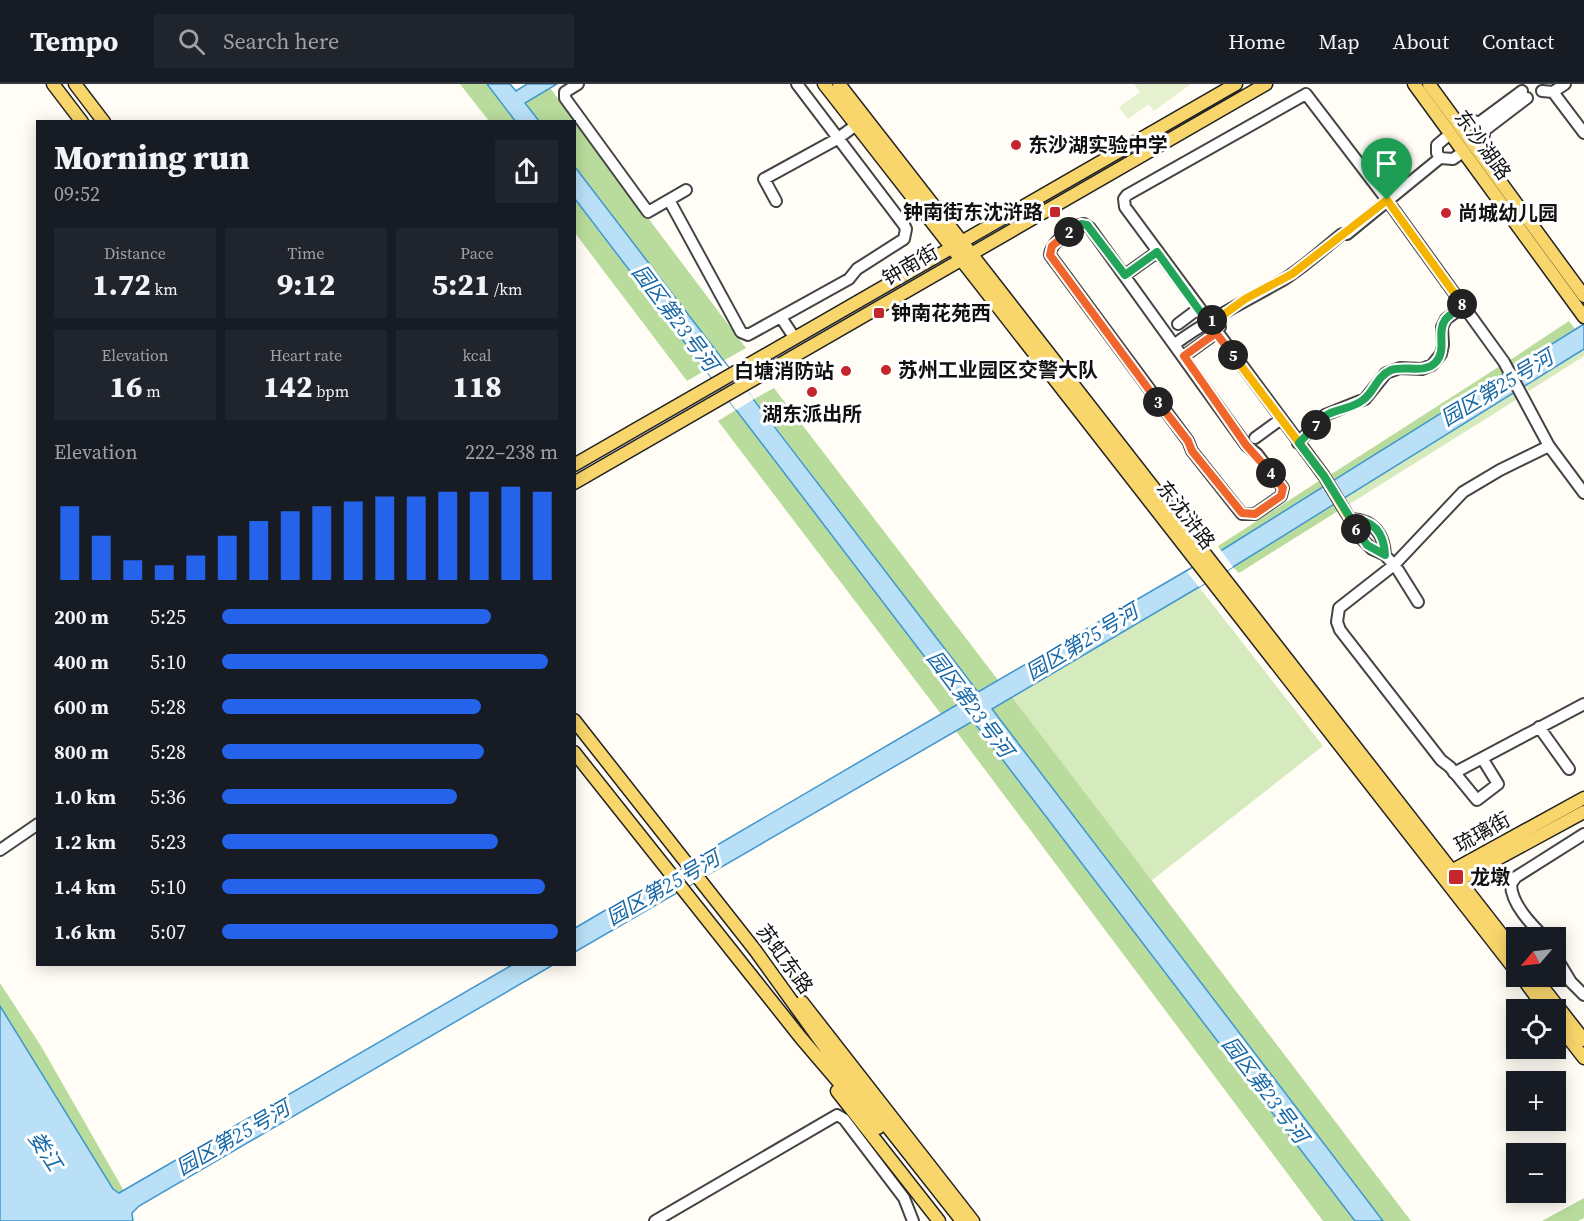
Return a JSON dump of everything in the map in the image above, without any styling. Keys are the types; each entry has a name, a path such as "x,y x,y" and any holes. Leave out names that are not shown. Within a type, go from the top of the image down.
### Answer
{"main road":[{"path":"53,84 80,120"},
{"path":"75,84 102,120"},
{"name":"东沈浒路","path":"824,84 956,243"},
{"name":"东沈浒路","path":"839,84 966,256 1204,560 1457,874 1506,940"},
{"name":"钟南街","path":"576,482 1266,84"},
{"name":"东沙湖路","path":"1414,84 1468,147 1584,296"},
{"name":"东沙湖路","path":"1429,84 1455,131"},
{"name":"钟南街","path":"576,464 1233,85"},
{"name":"东沙湖路","path":"1468,147 1584,316"},
{"name":"东沈浒路","path":"1217,576 1506,958"},
{"name":"苏虹东路","path":"576,723 755,950 827,1050 962,1221"},
{"name":"苏虹东路","path":"576,755 801,1038 817,1053 952,1221"},
{"name":"琉璃街","path":"1448,884 1457,874 1584,798"},
{"name":"琉璃街","path":"1457,874 1584,812"},
{"path":"755,950 778,972 973,1221"},
{"path":"1543,987 1584,1040"},
{"path":"1566,1035 1584,1058"},
{"path":"801,1038 810,1057 939,1221"}],"street":[{"path":"578,84 565,93 565,98 648,212 686,189"},
{"path":"669,201 741,332 752,335 849,279 857,269 904,239 906,235 904,225 796,84"},
{"path":"1175,344 1207,321 1219,318 1292,274 1342,234 1347,234 1385,197 1438,156 1453,159 1468,147 1483,126 1500,114 1524,91 1534,99 1546,89 1565,84"},
{"path":"1546,89 1584,133"},
{"path":"1418,602 1394,565 1385,555 1367,545 1324,476 1157,252 1125,207 1124,199 1127,195 1302,95 1308,96 1385,197 1504,362 1525,396 1549,446 1584,494"},
{"path":"1438,156 1439,141 1472,120 1483,126"},
{"path":"776,201 764,179 837,139 856,125"},
{"path":"1087,225 1175,344 1246,445 1257,454 1283,488 1281,496 1255,514 1242,513 1192,451 1188,441 1052,257 1050,248 1076,227 1087,225"},
{"path":"1125,275 1157,252"},
{"path":"1184,356 1216,333 1222,323 1248,304 1255,295"},
{"path":"1299,443 1325,415 1365,399 1386,373 1400,368 1422,369 1432,365 1441,354 1442,327 1446,319 1464,306"},
{"path":"1178,324 1198,309"},
{"path":"782,319 794,337"},
{"path":"1255,438 1281,420"},
{"path":"1482,758 1498,784 1480,799 1473,799 1454,773 1440,760 1340,630 1339,608 1394,565 1463,492 1500,470 1549,446"},
{"path":"1348,514 1362,519 1377,529 1383,540 1385,555"},
{"path":"1454,773 1584,704"},
{"path":"1539,727 1569,770"},
{"path":"0,850 36,825"},
{"path":"1535,927 1526,917 1512,892 1511,884 1516,877 1584,834"},
{"path":"1566,974 1584,995"},
{"path":"655,1221 837,1115 844,1119 904,1198 913,1221"}],"green space":[{"path":"460,84 487,84 515,120 488,120"},
{"path":"1134,84 1191,84 1154,111 1149,104 1128,119 1119,107 1140,92"},
{"path":"550,88 574,120 538,120 525,103"},
{"path":"576,122 746,348 723,361 576,168"},
{"path":"576,202 706,370 687,381 576,234"},
{"path":"1569,321 1575,329 1514,367 1510,360"},
{"path":"1584,349 1584,356 1529,391 1525,385"},
{"path":"1500,366 1504,374 1333,481 1330,475"},
{"path":"774,388 998,680 978,692 754,399"},
{"path":"1515,392 1519,398 1348,505 1344,498"},
{"path":"736,410 960,703 941,714 718,421"},
{"path":"1319,481 1323,487 1221,551 1218,546"},
{"path":"1334,505 1338,511 1239,573 1233,567"},
{"path":"1199,587 1323,746 1151,881 1012,697"},
{"path":"1012,697 1411,1221 1383,1221 992,709"},
{"path":"973,721 1355,1221 1323,1221 956,731"},
{"path":"0,983 41,1046 124,1191 118,1193 113,1189 0,1006"},
{"path":"1584,1198 1584,1218 1578,1221 1542,1221"}],"water":[{"path":"487,84 510,84 516,91 527,84 557,84 525,103 538,120 514,120"},
{"path":"576,168 978,692 1222,550 1584,324 1584,349 1233,567 992,709 1383,1221 1355,1221 973,721 576,951 576,927 655,881 657,883 702,858 700,855 960,703 576,200"},
{"path":"510,966 551,966 139,1206 132,1213 133,1221 0,1221 0,1006 113,1189 119,1193"}],"pier":[{"path":"723,361 754,399 736,410 706,370"},
{"path":"1220,549 1233,567 1199,587 1187,572"},
{"path":"702,858 714,872 668,897 657,883"}],"place":[{"name":"东沙湖实验中学","path":"1016,145"},
{"name":"钟南街东沈浒路","path":"1055,212"},
{"name":"尚城幼儿园","path":"1446,213"},
{"name":"钟南花苑西","path":"879,313"},
{"name":"苏州工业园区交警大队","path":"886,370"},
{"name":"白塘消防站","path":"846,371"},
{"name":"湖东派出所","path":"812,392"},
{"name":"龙墩","path":"1456,877"}],"route":[{"path":"1387,200 1347,234 1342,234 1325,250 1292,274 1245,299 1219,318 1207,321 1157,252 1125,275 1090,228 1084,224 1076,227 1050,248 1050,255 1113,338 1120,352 1188,441 1192,451 1242,513 1246,516 1255,514 1281,496 1283,488 1257,454 1246,445 1184,356 1216,333 1299,443 1324,476 1362,539 1372,549 1385,555 1383,540 1377,529 1362,519 1351,519 1324,476 1299,443 1325,415 1365,399 1386,373 1400,368 1422,369 1436,362 1443,345 1442,327 1446,319 1464,306 1387,200"}],"water label":[{"name":"园区第23号河","path":"675,318"},
{"name":"园区第25号河","path":"1497,388"},
{"name":"园区第25号河","path":"1082,642"},
{"name":"园区第23号河","path":"970,704"},
{"name":"园区第25号河","path":"663,888"},
{"name":"园区第23号河","path":"1265,1090"},
{"name":"园区第25号河","path":"233,1138"},
{"name":"娄江","path":"45,1151"}]}
